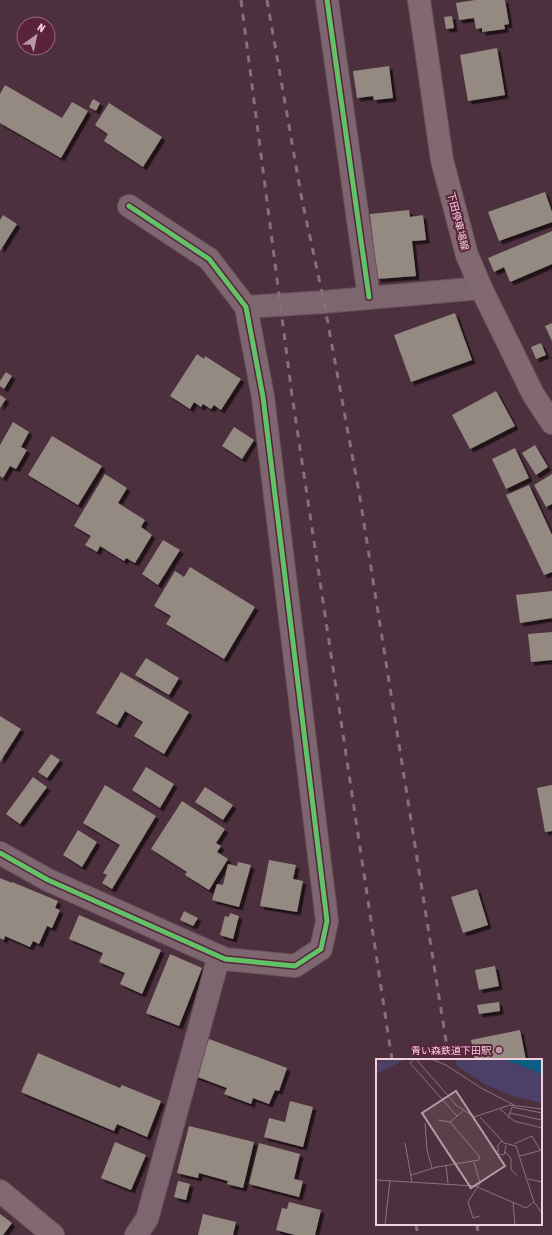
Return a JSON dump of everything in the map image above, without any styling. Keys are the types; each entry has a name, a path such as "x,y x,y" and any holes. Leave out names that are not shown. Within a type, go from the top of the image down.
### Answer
{"main road":[{"name":"下田停車場線","path":"419,0 442,160 467,255 481,288 532,394 552,423"},
{"path":"0,1191 53,1235"}],"street":[{"path":"327,0 369,297"},
{"path":"0,853 48,880 226,959 294,966 322,949 327,921 263,398 246,307 210,259 129,206"},
{"path":"246,307 324,302 481,288"},
{"path":"136,1235 147,1219 219,956"}],"building":[{"path":"475,0 505,0 509,24 504,25 505,29 482,32 482,28 476,29 474,18 459,20 456,3"},
{"path":"452,16 454,28 446,29 444,17"},
{"path":"497,48 505,95 468,101 460,55"},
{"path":"389,66 393,98 374,100 373,96 357,98 353,71"},
{"path":"5,85 62,118 72,102 88,111 61,158 0,123 0,94"},
{"path":"93,99 100,103 96,111 89,107"},
{"path":"109,103 162,137 143,167 104,141 108,134 95,125"},
{"path":"545,192 552,212 552,222 499,241 488,212"},
{"path":"409,210 410,217 423,215 426,240 412,241 416,276 377,279 370,214"},
{"path":"3,215 17,224 0,251 0,220"},
{"path":"552,231 552,264 510,282 504,267 494,272 488,258"},
{"path":"455,313 472,360 411,382 394,335"},
{"path":"552,323 552,341 545,326"},
{"path":"541,343 546,355 536,359 531,347"},
{"path":"197,354 204,359 205,356 241,379 221,410 214,405 211,409 203,404 201,407 194,402 190,409 170,396"},
{"path":"6,372 12,376 4,389 0,386 0,381"},
{"path":"496,391 515,426 470,449 452,415"},
{"path":"0,395 6,399 0,408"},
{"path":"13,422 29,432 21,447 27,450 16,469 10,466 3,478 0,476 0,445"},
{"path":"234,427 254,440 242,459 222,446"},
{"path":"52,436 102,466 78,505 28,475"},
{"path":"535,445 548,467 536,475 522,453"},
{"path":"515,448 529,478 506,489 492,459"},
{"path":"105,474 127,488 118,503 145,520 141,527 152,535 135,563 126,558 124,561 100,546 97,552 85,545 91,536 74,526"},
{"path":"552,474 552,504 546,507 534,485"},
{"path":"529,485 552,535 552,572 544,575 506,495"},
{"path":"163,540 180,550 158,585 142,574"},
{"path":"190,567 255,607 224,659 166,624 171,616 154,606 175,571 184,577"},
{"path":"552,591 552,618 520,623 516,595"},
{"path":"552,632 552,660 531,662 528,634"},
{"path":"146,658 179,678 169,695 135,675"},
{"path":"121,672 189,712 164,754 134,736 143,722 125,711 117,725 96,713"},
{"path":"0,716 21,729 0,762"},
{"path":"51,754 60,760 47,778 38,772"},
{"path":"146,767 174,784 160,808 132,790"},
{"path":"33,777 47,787 20,824 6,814"},
{"path":"105,785 156,816 112,889 102,883 107,875 103,873 120,845 83,823"},
{"path":"552,785 552,831 545,832 537,788"},
{"path":"205,787 233,805 223,820 195,802"},
{"path":"182,801 225,829 216,843 221,846 217,852 228,859 209,890 185,875 187,872 151,849"},
{"path":"78,830 97,842 82,867 63,855"},
{"path":"269,860 296,865 293,879 303,881 297,912 260,906"},
{"path":"238,862 251,865 239,907 212,900 217,884 223,885 228,864 237,866"},
{"path":"0,878 58,901 55,908 60,910 52,928 47,926 39,944 33,941 30,947 5,936 4,940 0,938"},
{"path":"477,889 488,925 463,933 451,897"},
{"path":"184,911 198,918 193,926 180,920"},
{"path":"230,913 239,916 233,939 220,935 225,916 229,917"},
{"path":"79,915 161,950 142,994 120,984 125,973 99,962 103,953 69,939"},
{"path":"170,954 202,968 179,1026 146,1013"},
{"path":"495,966 499,986 479,990 475,970"},
{"path":"499,1002 500,1011 479,1014 477,1005"},
{"name":"青い森鉄道下田駅","path":"520,1030 526,1059 475,1059 471,1040"},
{"path":"209,1039 287,1068 279,1091 275,1090 269,1104 253,1098 251,1104 224,1094 227,1088 195,1076"},
{"path":"38,1053 120,1088 122,1085 161,1101 147,1137 117,1124 114,1131 21,1092"},
{"path":"290,1101 313,1107 303,1147 264,1137 269,1118 285,1122"},
{"path":"189,1126 254,1142 243,1188 227,1184 228,1181 199,1173 198,1178 177,1173"},
{"path":"115,1142 146,1155 131,1190 101,1178"},
{"path":"259,1143 300,1154 294,1179 303,1181 299,1197 249,1184"},
{"path":"178,1181 190,1184 186,1200 174,1197"},
{"path":"289,1202 321,1210 315,1235 295,1235 276,1230 282,1208 287,1209"},
{"path":"0,1214 12,1223 3,1235 0,1235"},
{"path":"203,1214 236,1222 233,1235 198,1235"}],"railway":[{"path":"241,0 292,395 392,1059"},
{"path":"267,0 302,200 324,302 359,492 449,1059"},
{"path":"416,1225 418,1235"},
{"path":"477,1225 478,1235"}],"cycle path":[{"path":"327,0 369,297"},
{"path":"0,853 48,880 225,959 295,966 321,949 327,921 263,397 246,307 209,259 129,206"}],"place":[{"name":"青い森鉄道下田駅","path":"499,1050"}]}
